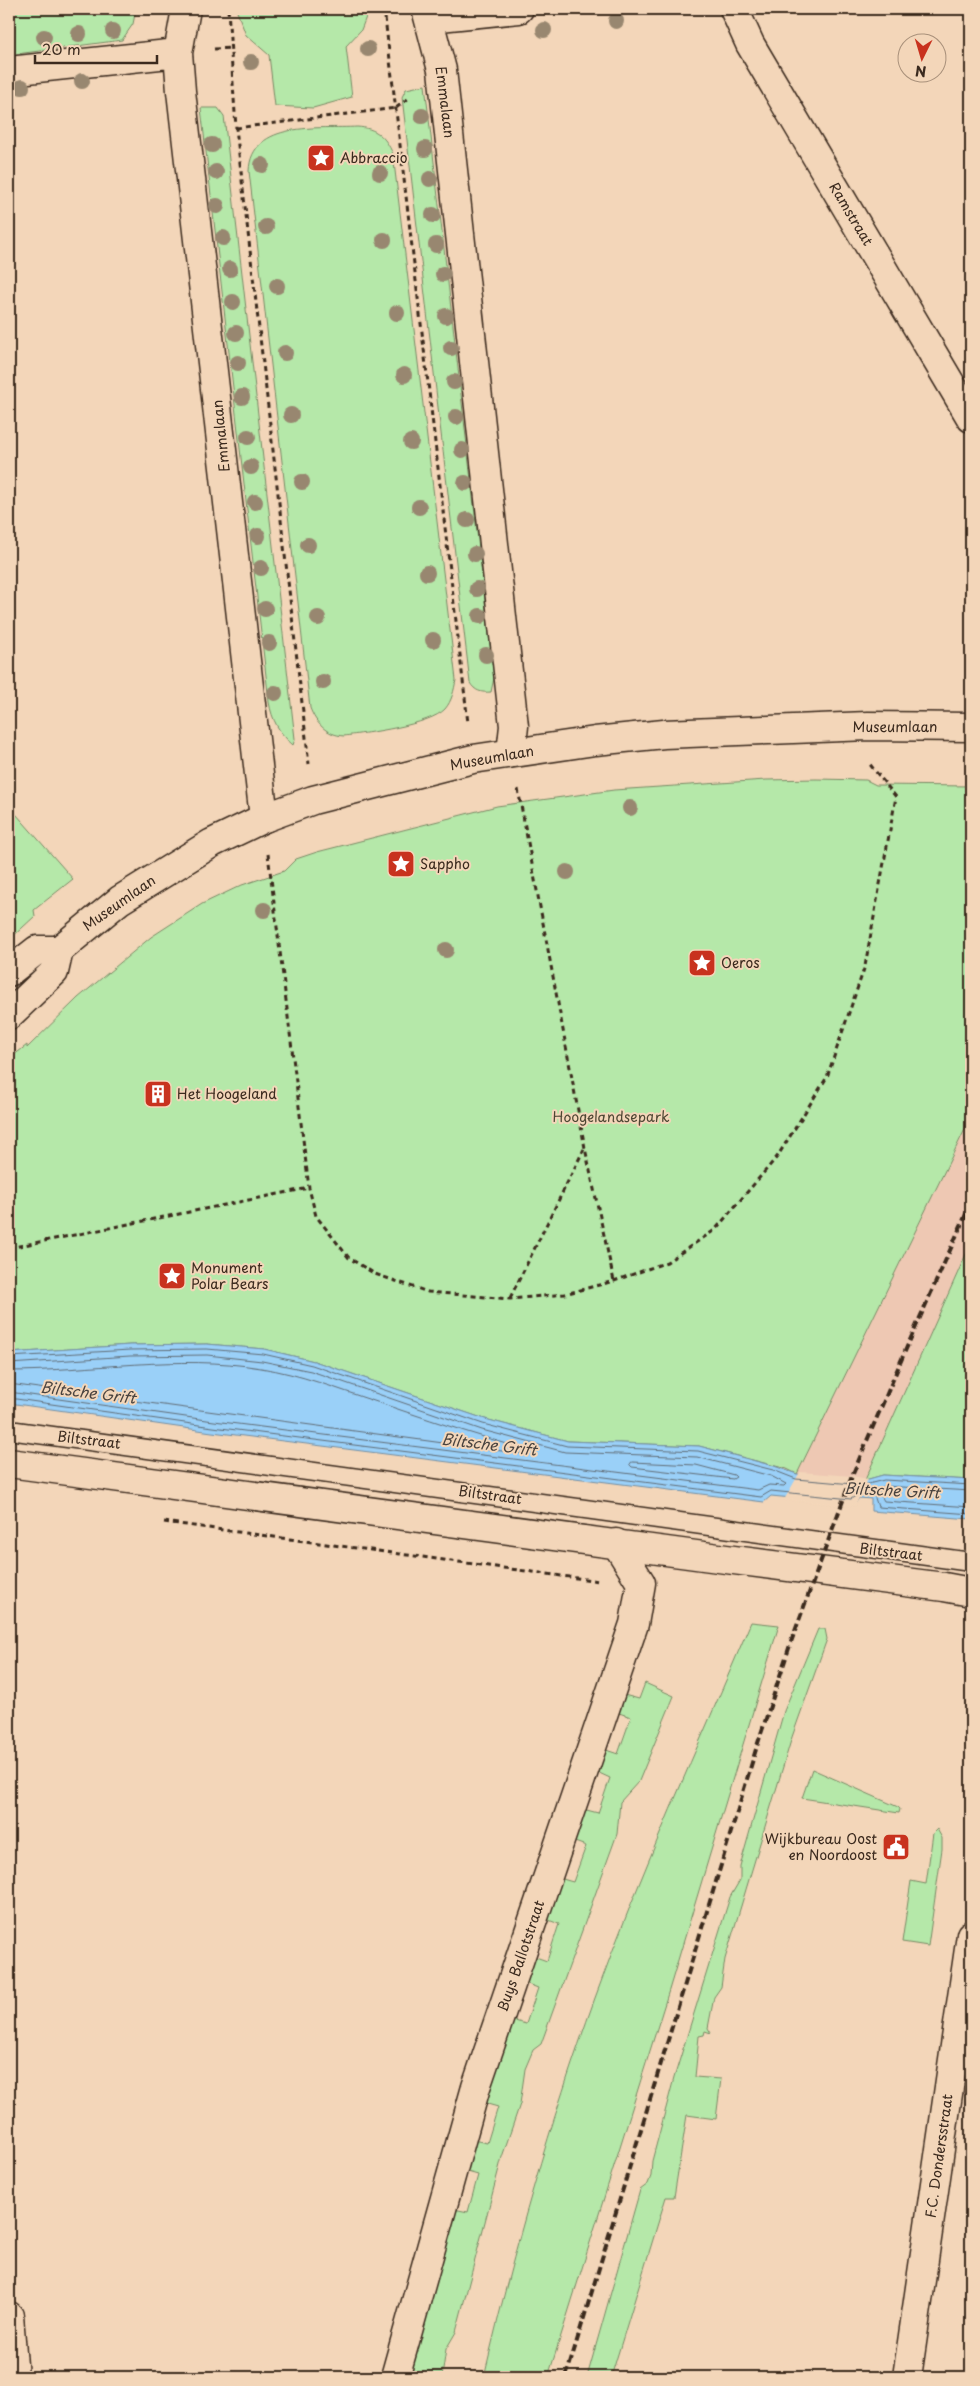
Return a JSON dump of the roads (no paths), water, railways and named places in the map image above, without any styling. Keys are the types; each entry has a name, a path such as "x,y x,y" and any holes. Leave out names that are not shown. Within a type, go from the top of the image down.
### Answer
{"street":[{"name":"Emmalaan","path":"186,9 178,53 264,818"},
{"name":"Emmalaan","path":"511,753 514,726 444,80 428,13 519,9"},
{"name":"Ramstraat","path":"734,9 750,44 971,418"},
{"path":"9,71 178,53"},
{"name":"Museumlaan","path":"59,950 87,926 146,883 212,843 264,818 313,800 473,759 664,734 868,726 971,727"},
{"path":"9,972 37,950 59,950 54,972 9,1015"},
{"name":"Biltstraat","path":"9,1463 971,1592"},
{"name":"Buys Ballotstraat","path":"395,2377 476,2087 634,1624 641,1583 616,1543"},
{"name":"F.C. Dondersstraat","path":"907,2377 971,1935"},
{"path":"9,2316 14,2377"}],"lane":[{"name":"Biltstraat","path":"9,1430 971,1562"}],"water":[{"name":"Biltsche Grift","path":"207,1344 264,1349 314,1361 485,1419 568,1441 699,1446 797,1474 865,1480 883,1475 971,1480 971,1519 871,1511 871,1499 859,1498 855,1504 771,1496 764,1502 212,1432 9,1403 9,1353 130,1345"}],"railway":[{"path":"566,2377 757,1746 791,1642 852,1476 971,1203"}],"place":[{"name":"Abbraccio","path":"321,158"},
{"name":"Sappho","path":"401,864"},
{"name":"Oeros","path":"702,963"},
{"name":"Het Hoogeland","path":"158,1094"},
{"name":"Monument Polar Bears","path":"172,1276"},
{"name":"Wijkbureau Oost en Noordoost","path":"896,1847"}],"park label":[{"name":"Hoogelandsepark","path":"611,1117"}]}
